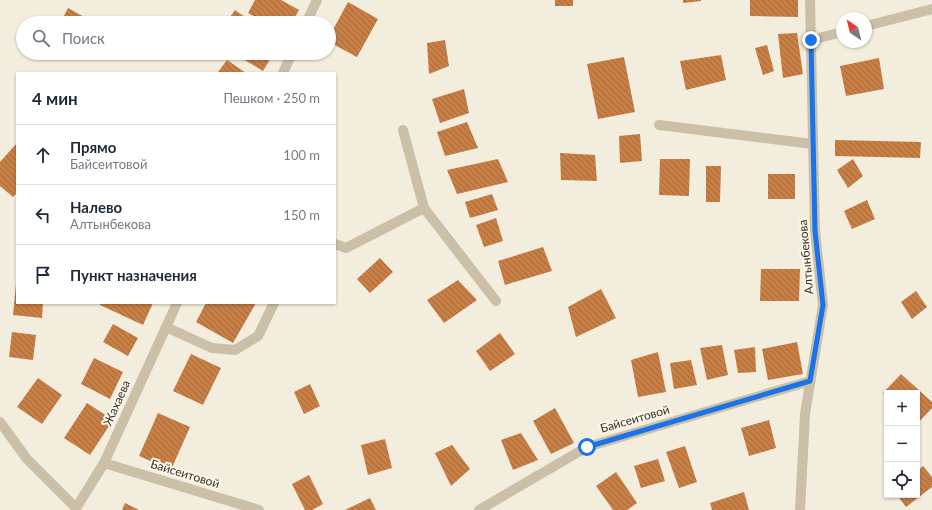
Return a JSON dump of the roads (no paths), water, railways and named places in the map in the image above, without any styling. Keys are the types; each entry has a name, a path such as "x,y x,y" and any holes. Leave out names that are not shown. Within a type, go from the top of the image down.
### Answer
{"street":[{"path":"309,16 317,0"},
{"name":"Алтынбекова","path":"800,510 805,414 823,305 815,231 810,0"},
{"path":"872,24 932,9"},
{"path":"811,40 836,34"},
{"path":"283,72 289,60"},
{"path":"659,125 813,144"},
{"path":"403,130 424,208 496,300"},
{"path":"336,244 346,248 424,208"},
{"name":"Жахаева","path":"75,509 104,463 177,304"},
{"path":"166,327 212,348 235,350 258,336 274,304"},
{"name":"Байсеитовой","path":"479,510 587,447 810,381"},
{"path":"0,422 27,459 75,509"},
{"name":"Байсеитовой","path":"104,463 259,510"}]}
